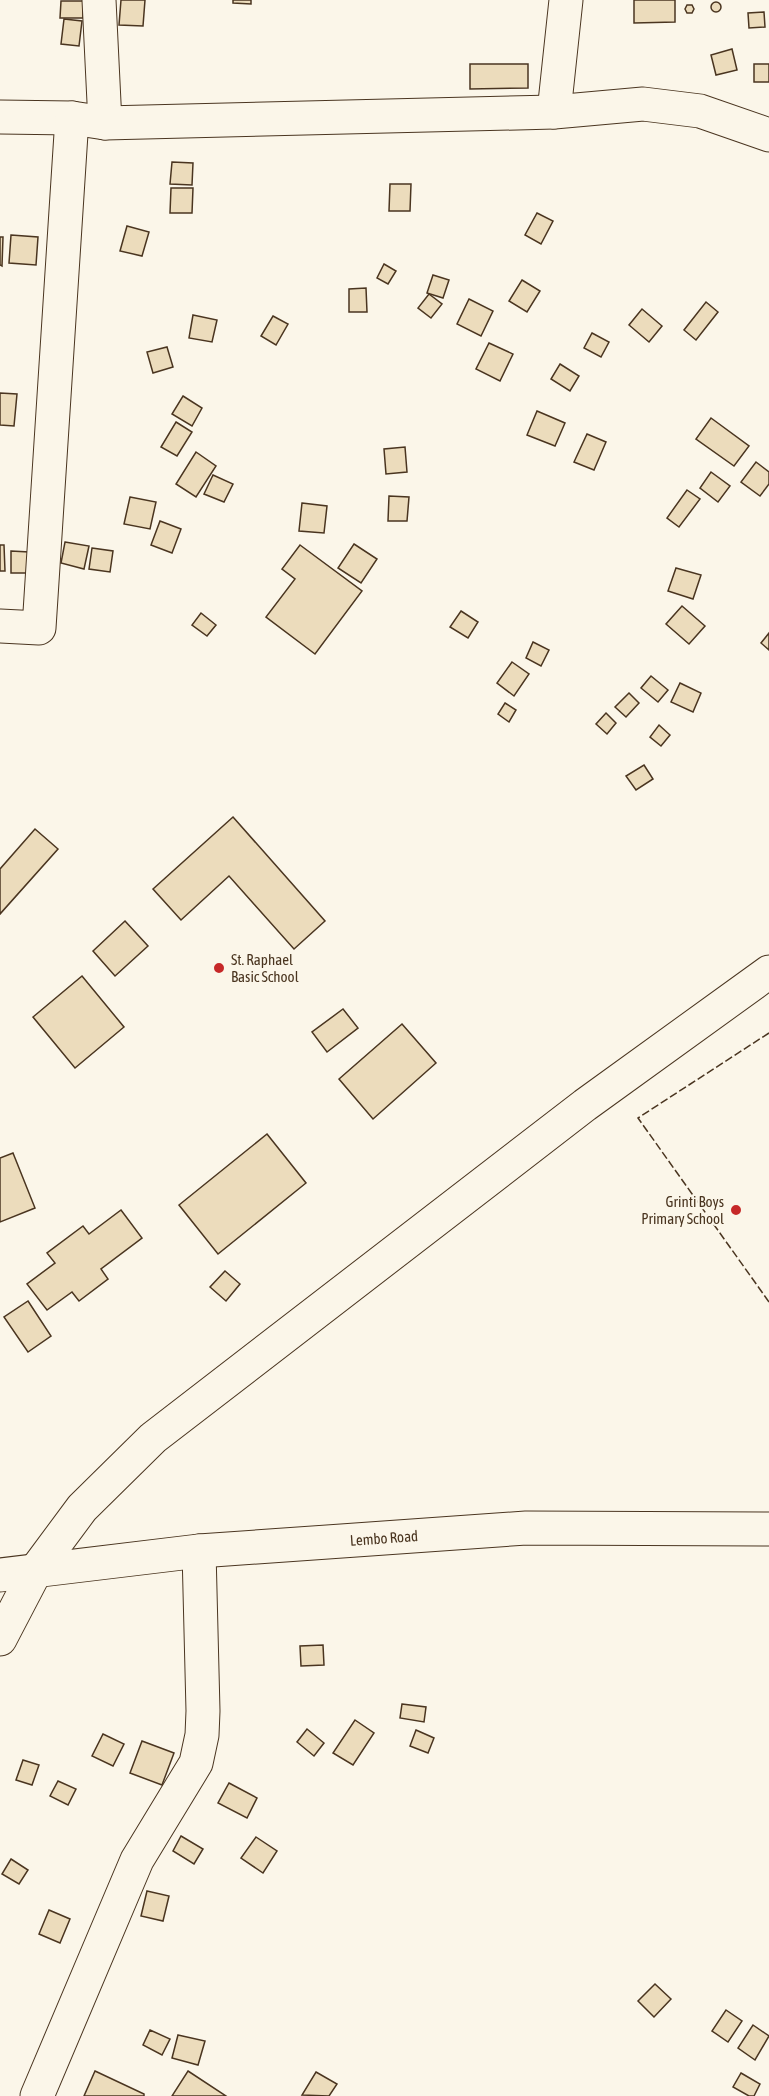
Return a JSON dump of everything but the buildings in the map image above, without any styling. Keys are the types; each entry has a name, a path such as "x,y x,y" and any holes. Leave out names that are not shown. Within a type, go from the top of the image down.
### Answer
{"street":[{"path":"99,0 105,123"},
{"path":"554,112 566,0"},
{"path":"0,117 72,118 105,123 554,112 643,104 700,111 769,135"},
{"path":"0,626 39,628 72,118"},
{"path":"0,1639 36,1570 82,1508 153,1438 585,1105 769,972"},
{"name":"Lembo Road","path":"0,1575 199,1551 526,1528 769,1529"},
{"path":"37,2096 137,1860 196,1763 202,1735 203,1711 199,1551"}],"fence":[{"path":"769,1033 638,1118 769,1302"}],"place":[{"name":"St. Raphael Basic School","path":"219,968"},
{"name":"Grinti Boys Primary School","path":"736,1210"}]}
